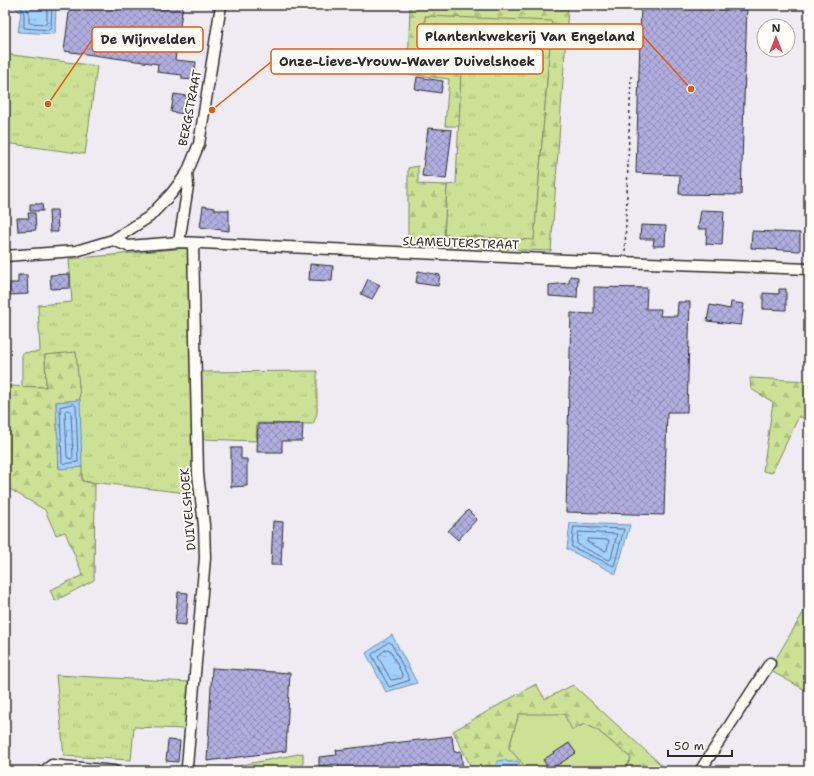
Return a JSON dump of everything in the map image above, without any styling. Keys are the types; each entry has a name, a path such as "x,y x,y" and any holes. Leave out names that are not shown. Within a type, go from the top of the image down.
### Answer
{"street":[{"name":"BERGSTRAAT","path":"5,256 76,251 113,240 149,217 171,194 187,172 198,144 220,5"},
{"path":"179,242 188,186 187,172"},
{"name":"SLAMEUTERSTRAAT","path":"113,240 128,246 179,242 193,244 624,262 809,268"},
{"name":"DUIVELSHOEK","path":"189,771 188,759 205,558 204,525 198,474 193,244"},
{"path":"700,771 770,663"},
{"path":"44,771 52,765 114,771"}],"path":[{"path":"624,262 631,76"}],"green space":[{"path":"410,5 491,5 568,9 551,251 408,245 408,168 418,166 418,184 447,185 444,235 534,240 552,21 425,16 424,63 461,66 459,126 445,126 449,79 408,74"},
{"path":"425,16 552,20 534,241 444,235 447,185 456,184 461,66 424,64"},
{"path":"5,54 97,66 85,154 5,143"},
{"path":"186,248 190,252 193,474 196,494 82,481 76,353 45,355 46,387 22,387 22,353 40,352 38,305 72,302 69,259"},
{"path":"76,352 80,400 56,402 59,468 82,467 82,481 95,484 94,580 55,601 50,590 83,575 65,532 56,535 45,510 8,488 5,488 5,386 46,387 45,355"},
{"path":"317,371 317,414 313,424 257,423 256,441 201,439 198,372"},
{"path":"750,378 809,381 809,421 799,416 772,473 763,471 773,402 751,389"},
{"path":"809,603 809,692 769,670"},
{"path":"56,675 189,682 186,729 134,727 131,760 64,756"},
{"path":"536,684 545,699 573,685 668,771 624,771 631,758 597,730 585,724 572,730 519,714 509,748 529,771 473,771 453,731"},
{"path":"519,714 564,714 572,730 585,724 597,730 631,758 624,771 529,771 509,748"},
{"path":"303,753 303,771 242,771 242,765"}],"water":[{"path":"13,5 56,5 55,34 18,32 21,13"},
{"path":"80,400 82,467 59,469 56,402"},
{"path":"570,523 630,525 616,574 567,549"},
{"path":"392,635 417,683 386,692 366,653"},
{"path":"504,760 509,762 518,761 523,771 499,771 496,765 497,761"}],"building":[{"path":"70,5 183,5 175,60 196,62 194,80 182,79 182,75 157,72 158,64 64,51"},
{"path":"641,5 747,5 741,195 679,194 680,175 636,173"},
{"path":"417,77 443,81 441,93 415,89"},
{"path":"174,94 187,96 184,114 171,112"},
{"path":"428,128 452,130 446,179 422,176"},
{"path":"30,204 42,204 43,211 30,211"},
{"path":"203,206 215,208 215,210 229,210 229,231 200,227"},
{"path":"49,210 57,210 58,232 50,232"},
{"path":"701,210 724,211 722,245 706,244 707,229 698,229"},
{"path":"28,213 35,213 36,230 18,231 17,218 29,218"},
{"path":"641,225 666,226 665,246 653,246 654,239 640,239"},
{"path":"752,231 800,233 800,251 751,248"},
{"path":"310,264 333,266 332,281 309,280"},
{"path":"418,271 440,275 438,286 416,283"},
{"path":"70,274 70,288 51,289 50,275"},
{"path":"18,275 27,275 28,294 10,295 9,283 18,283"},
{"path":"570,276 578,277 577,298 549,296 549,285 569,283"},
{"path":"368,279 380,285 372,299 361,294"},
{"path":"594,287 647,288 646,309 661,309 660,316 677,316 678,302 690,302 687,412 667,412 664,515 566,512 571,313 594,314"},
{"path":"779,289 786,289 786,310 763,309 763,293 779,294"},
{"path":"731,302 744,304 741,325 707,321 710,305 730,309"},
{"path":"258,424 303,424 302,441 282,441 282,452 257,452"},
{"path":"231,448 241,448 241,459 247,459 247,486 231,487"},
{"path":"468,510 477,519 458,540 448,531"},
{"path":"273,521 283,522 281,565 271,565"},
{"path":"178,592 188,593 186,625 175,624"},
{"path":"212,668 290,673 286,751 207,761"},
{"path":"452,736 454,752 461,751 463,771 339,771 338,764 319,766 319,757 337,755 336,750"},
{"path":"168,740 180,741 178,762 166,761"},
{"path":"569,743 576,753 550,770 543,760"}],"place":[{"name":"Plantenkwekerij Van Engeland","path":"691,89"},
{"name":"De Wijnvelden","path":"48,104"},
{"name":"Onze-Lieve-Vrouw-Waver Duivelshoek","path":"212,110"}]}
